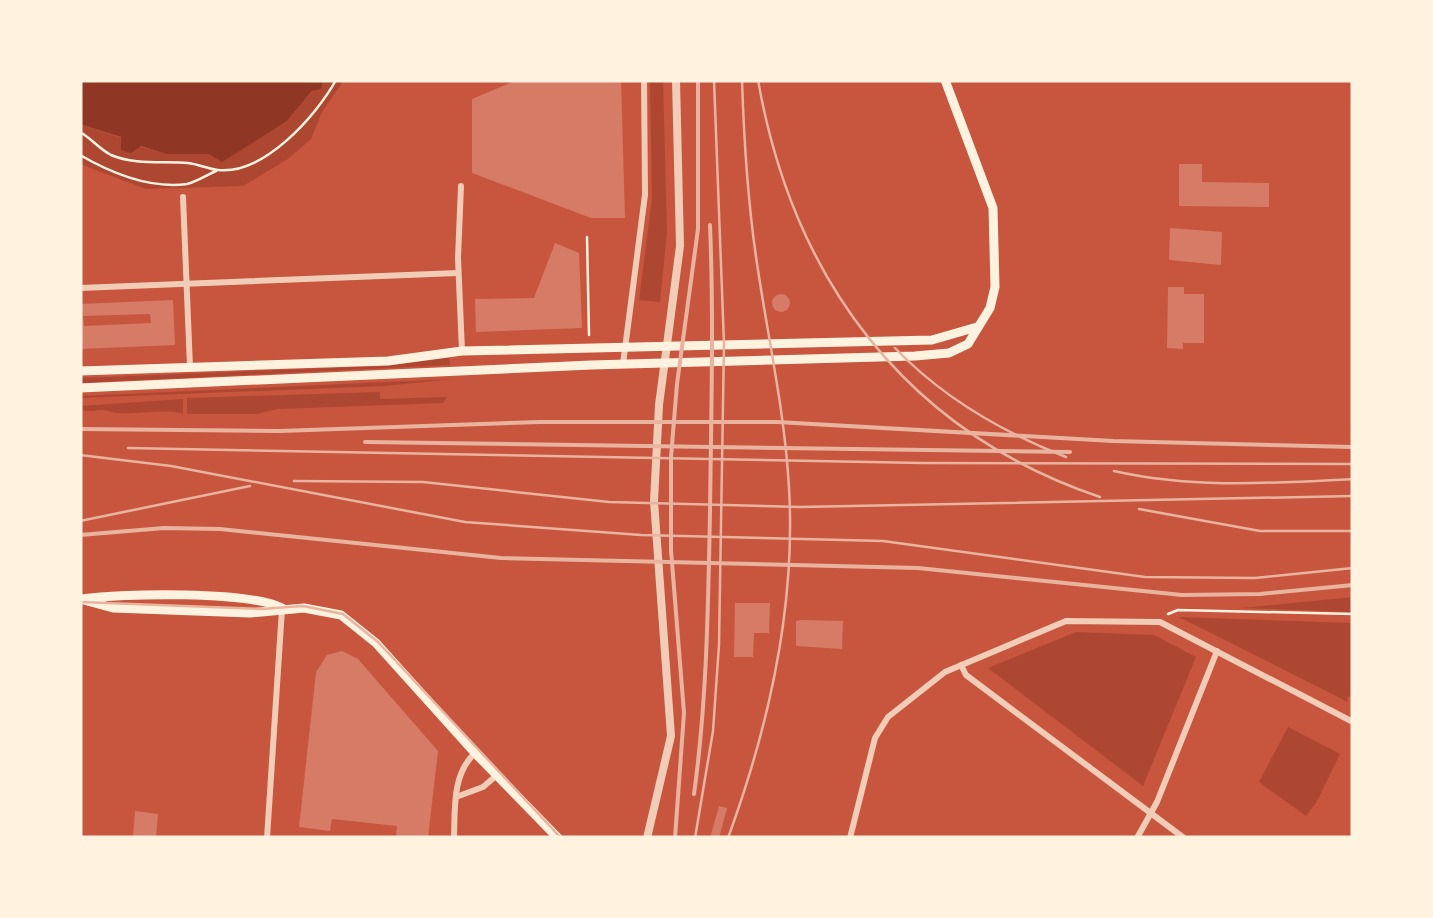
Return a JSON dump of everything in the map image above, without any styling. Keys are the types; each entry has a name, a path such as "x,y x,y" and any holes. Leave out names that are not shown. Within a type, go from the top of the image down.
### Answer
{"main road":[{"path":"80,388 462,370 940,355 962,348 990,308 995,288 995,215 945,80"},
{"path":"80,371 388,361 462,351 932,340 978,327"},
{"path":"462,351 462,370"},
{"path":"80,599 108,595 237,598 265,600 282,608 328,610 358,626 558,838"}],"street":[{"path":"623,364 645,195 644,80"},
{"path":"648,838 671,736 656,555 654,478 681,221 676,80"},
{"path":"461,186 458,273 462,351"},
{"path":"183,196 190,368"},
{"path":"80,288 458,273"},
{"path":"267,838 282,608"},
{"path":"850,838 882,722 945,672 1066,621 1160,622 1353,722"},
{"path":"1137,838 1157,802 1217,652"},
{"path":"961,665 966,675 1184,838"},
{"path":"454,838 455,798 465,763 475,753"},
{"path":"455,798 483,787 497,776"}],"path":[{"path":"80,154 107,170 143,182 189,184 218,170 258,160 282,144 300,128 336,80"},
{"path":"80,132 111,154 124,158 194,163 218,170"},
{"path":"587,237 589,336"},
{"path":"1160,622 1164,615 1178,610 1353,614"}],"shaded area":[{"path":"80,80 324,80 321,89 312,91 287,121 222,162 209,154 166,154 141,146 131,153 121,150 121,137 80,124"},
{"path":"324,80 344,80 322,112 311,139 288,159 243,186 146,189 80,164 80,124 166,154 210,154 287,121 313,91 321,89"},
{"path":"650,80 663,80 667,232 660,302 639,300 652,198"},
{"path":"449,358 450,365 80,383 80,378 383,366"},
{"path":"453,379 385,386 80,398 80,396"},
{"path":"380,392 380,399 447,397 443,403 278,409 257,414 187,414 187,398"},
{"path":"183,399 183,414 80,409 80,406"},
{"path":"1353,597 1353,612 1241,608"},
{"path":"1179,617 1352,623 1348,702"},
{"path":"1076,632 1154,635 1196,657 1143,786 988,668"},
{"path":"1288,727 1340,754 1306,816 1259,782"}],"building":[{"path":"517,80 621,80 625,218 591,218 472,173 472,99"},
{"path":"1179,164 1202,164 1202,182 1269,183 1269,207 1179,206"},
{"path":"1170,228 1222,232 1221,265 1169,260"},
{"path":"555,243 579,253 582,328 476,332 475,299 534,298"},
{"path":"1168,287 1184,287 1184,294 1204,294 1204,343 1183,343 1183,349 1167,348"},
{"path":"781,294 790,303 781,312 772,303"},
{"path":"173,300 175,345 80,349 80,304","holes":["150,314 151,323 84,326 83,316"]},
{"path":"735,603 770,603 769,633 754,633 753,657 734,657"},
{"path":"796,621 843,621 842,649 796,646"},
{"path":"342,651 358,659 438,751 428,838 396,838 397,826 332,819 330,831 299,827 316,672 327,655"},
{"path":"719,806 727,808 719,838 710,838"},
{"path":"135,811 158,814 156,838 133,836"}],"tram line":[{"path":"695,838 713,731 719,645 724,344 714,80"},
{"path":"728,838 756,753 776,666 784,622 790,533 784,433 752,223 742,80"},
{"path":"758,80 775,152 799,220 830,282 869,338 915,389 969,432 1031,468 1100,497"},
{"path":"895,348 933,383 974,412 1066,457"},
{"path":"128,448 923,463 1353,464"},
{"path":"80,455 171,466 465,522 641,535 883,541 1145,577 1255,578 1353,568"},
{"path":"1114,471 1203,482 1353,479"},
{"path":"294,481 423,482 609,502 800,507 1353,496"},
{"path":"80,521 250,486"},
{"path":"1139,509 1260,531 1353,531"},
{"path":"80,602 261,609 303,606 343,614 378,642 561,838"}],"railway":[{"path":"675,838 684,713 671,550 671,457 698,229 698,80"},
{"path":"694,794 704,689 708,583 710,225"},
{"path":"80,429 280,431 540,422 777,422 1113,441 1353,447"},
{"path":"365,442 1070,452"},
{"path":"80,535 164,528 220,529 501,558 918,568 1182,595 1260,594 1353,585"}]}
